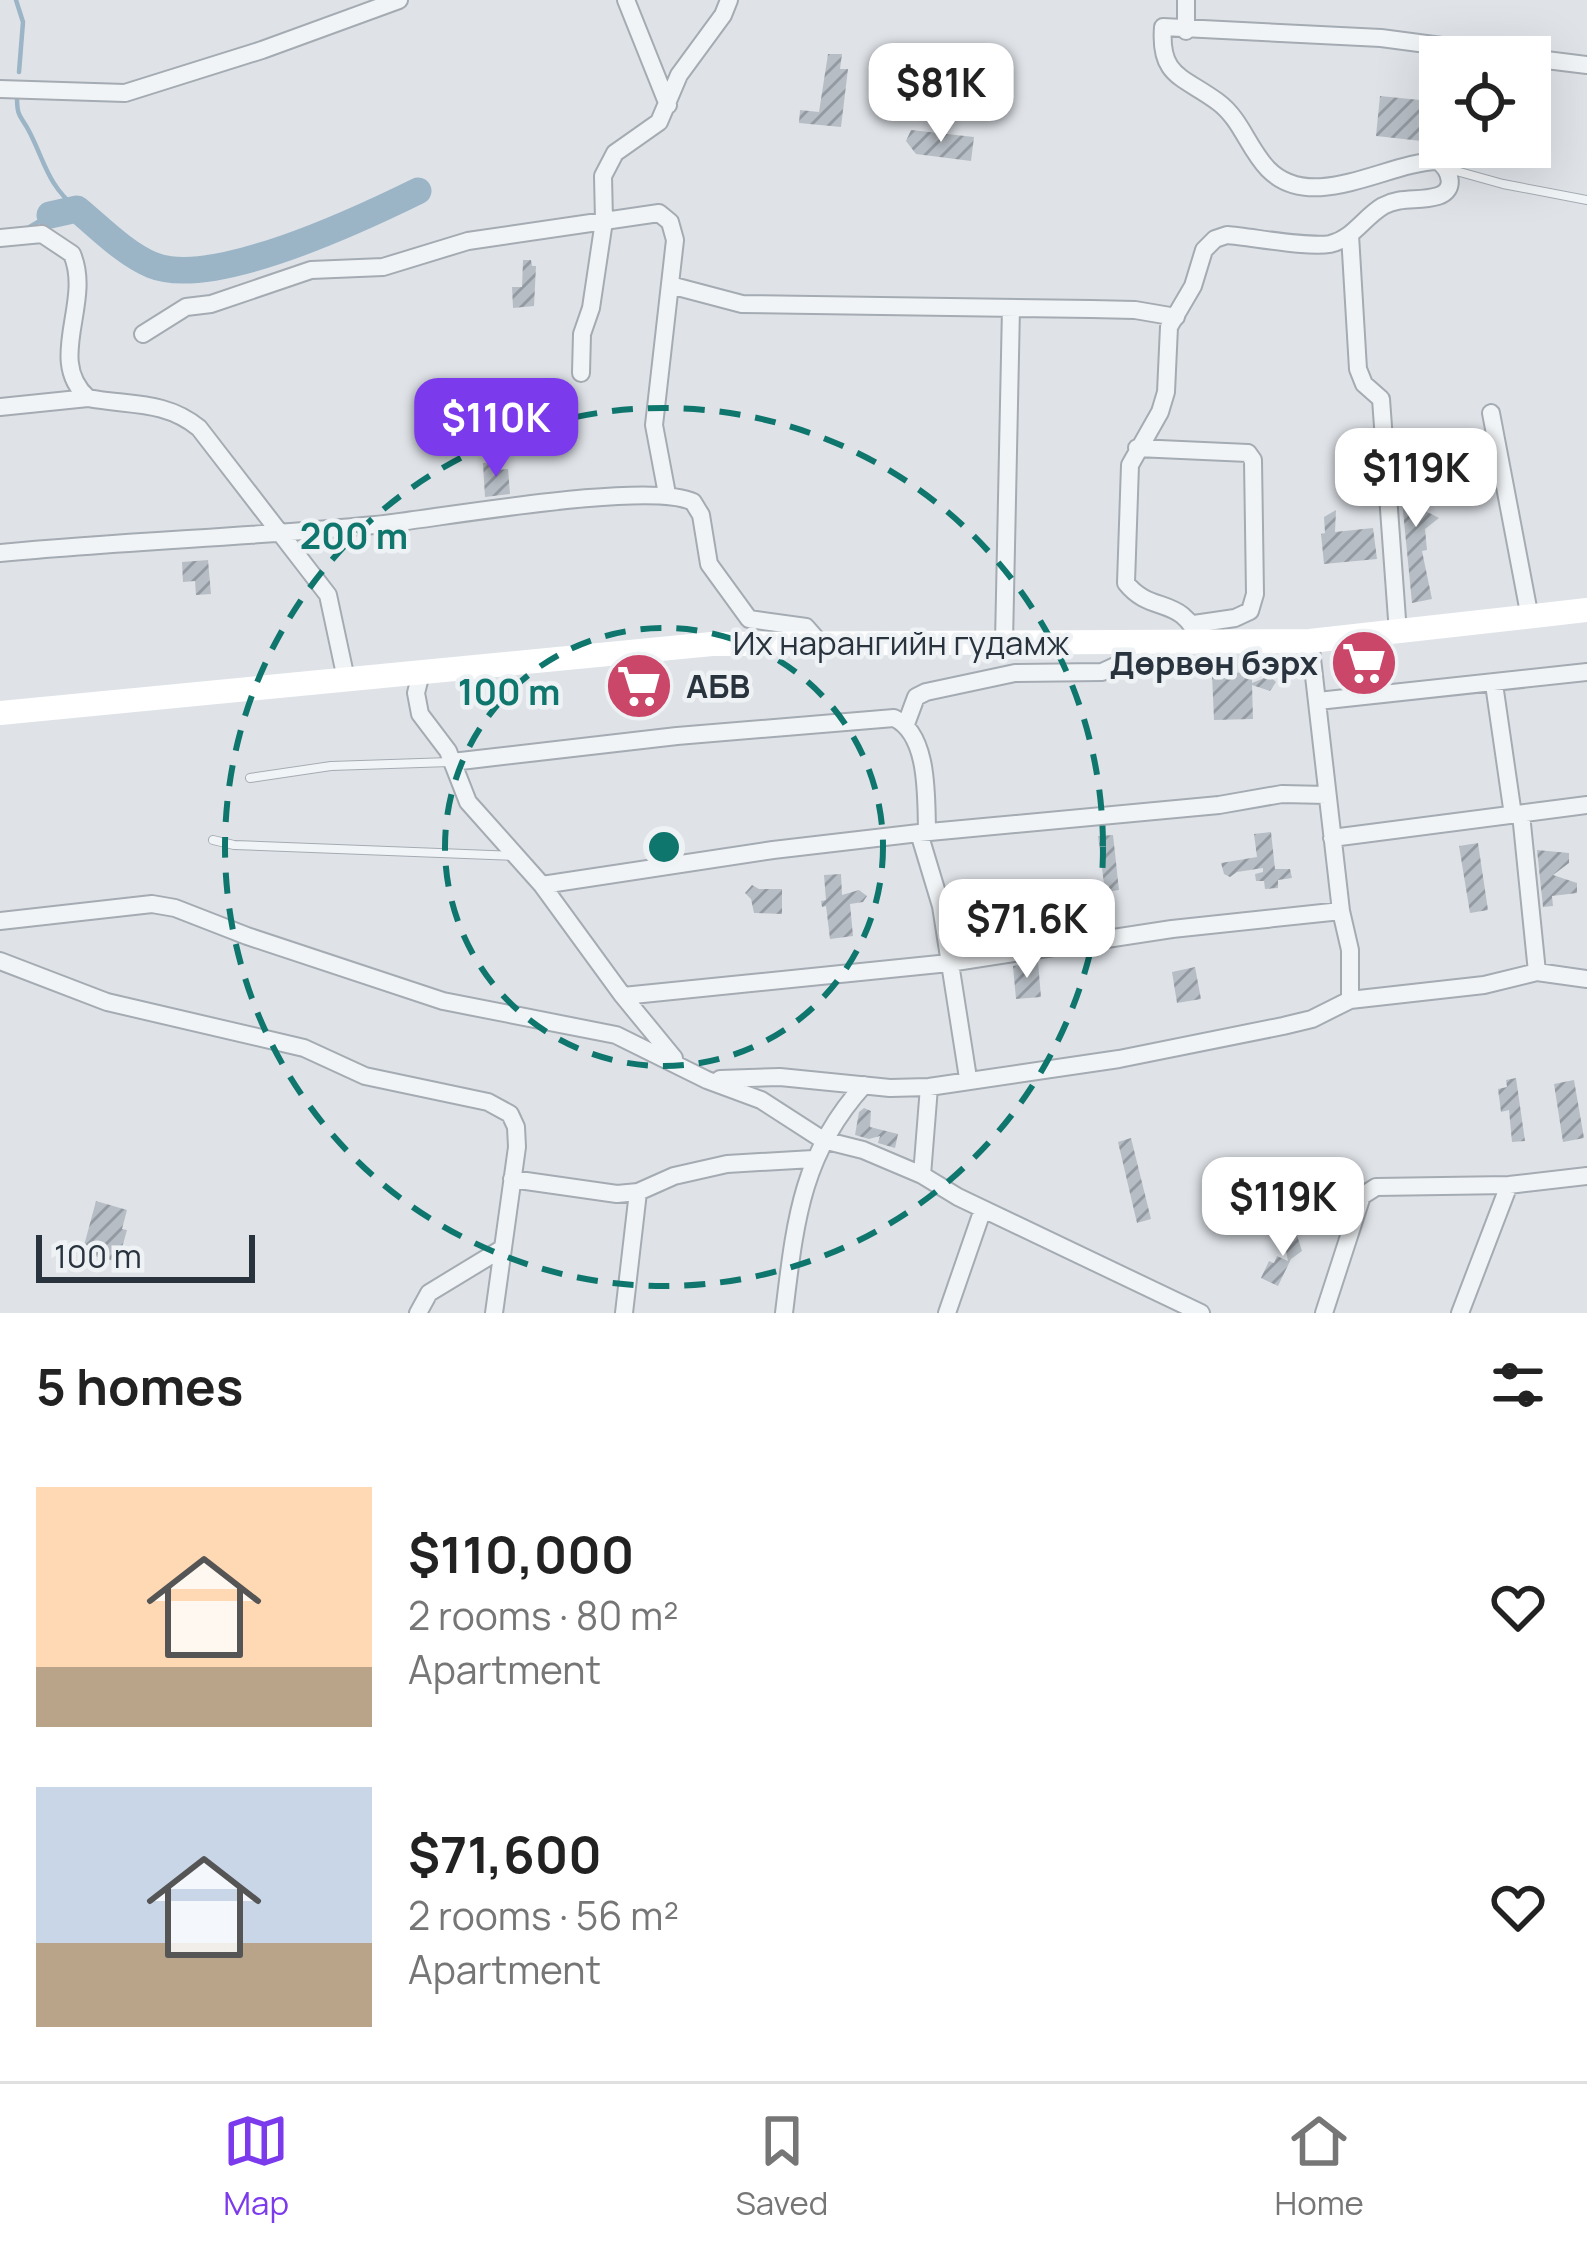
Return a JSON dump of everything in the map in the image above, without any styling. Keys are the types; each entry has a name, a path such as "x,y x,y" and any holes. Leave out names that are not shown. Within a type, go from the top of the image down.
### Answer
{"main road":[{"name":"Их нарангийн гудамж","path":"0,713 712,644 1132,643 1197,634 1310,641 1587,610"}],"street":[{"path":"0,89 124,93 399,0"},
{"path":"626,0 668,105"},
{"path":"581,373 582,334 591,308 604,221 603,176 615,153 659,122 680,75 729,0"},
{"path":"1186,0 1186,31"},
{"path":"1419,43 1162,27 1161,51 1167,67 1233,116 1269,171 1311,186 1333,185 1419,163"},
{"path":"1551,60 1587,65"},
{"path":"1137,448 1248,453 1253,460 1255,594 1250,611 1197,634 1184,614 1133,592 1126,583 1130,465 1137,448 1160,412 1166,392 1169,327 1193,286 1204,250 1215,239 1227,235 1329,244 1351,235 1377,209 1399,198 1439,196 1448,190 1448,168"},
{"path":"143,334 186,308 311,270 383,267 468,241 658,213 670,222 675,240 654,425 667,494"},
{"path":"0,238 42,234 72,254 78,278 68,366 72,382 88,398"},
{"path":"1351,235 1358,369 1364,385 1381,399 1397,633"},
{"path":"670,285 742,304 1135,310 1176,317"},
{"path":"1004,642 1011,308"},
{"path":"0,407 88,398 158,405 186,417 328,595 346,679"},
{"path":"1491,413 1530,618"},
{"path":"0,553 378,525 512,507 667,494 693,502 701,515 709,564 749,619 806,627 820,643"},
{"path":"1310,641 1341,911 1350,950 1350,1000"},
{"path":"906,724 916,697 926,692 1015,673 1102,672 1128,660 1132,643"},
{"path":"421,673 416,693 420,714 452,762 468,802 542,885 622,996 678,1063"},
{"path":"1318,700 1587,673"},
{"path":"1494,684 1537,972"},
{"path":"452,762 742,730 894,718 906,724 913,734 925,784 923,832 941,906 968,1078"},
{"path":"542,885 923,832 1219,805 1262,796 1328,795"},
{"path":"1332,838 1587,805"},
{"path":"0,921 152,904 175,908 443,1001 616,1035 707,1080 761,1100 823,1140 922,1175 1201,1313"},
{"path":"622,996 949,963 1172,928 1341,911"},
{"path":"0,961 107,1002 304,1048 365,1076 488,1102 509,1114 516,1127 494,1313"},
{"path":"707,1080 780,1077 929,1087 1118,1059 1283,1026 1324,1014 1350,1000 1484,985 1537,972 1587,979"},
{"path":"784,1313 813,1159 841,1111 864,1085"},
{"path":"922,1175 929,1087"},
{"path":"512,1179 617,1194 728,1164 813,1159"},
{"path":"1324,1313 1362,1196 1376,1186 1509,1185 1587,1176"},
{"path":"1460,1313 1509,1185"},
{"path":"624,1313 638,1192"},
{"path":"947,1313 983,1209"},
{"path":"418,1313 429,1293 503,1248"}],"lane":[{"path":"1448,168 1587,200"},
{"path":"250,778 331,766 452,762"},
{"path":"213,840 234,845 516,856"}],"building":[{"path":"828,54 842,54 840,69 848,69 841,127 799,123 800,110 819,112"},
{"path":"889,74 930,77 928,105 887,103"},
{"path":"1380,96 1419,100 1419,141 1376,136"},
{"path":"911,130 974,137 971,161 916,154 906,141"},
{"path":"523,260 536,266 534,306 513,308 512,287 522,287"},
{"path":"1413,458 1422,462 1418,476 1427,479 1431,493 1410,503 1439,518 1425,529 1427,550 1422,551 1432,599 1412,603 1400,480 1410,479 1407,465"},
{"path":"497,462 497,470 508,469 510,494 485,497 483,463"},
{"path":"1336,510 1335,532 1373,528 1377,559 1324,564 1324,517"},
{"path":"208,560 211,594 196,595 195,581 183,582 182,562"},
{"path":"1252,672 1252,683 1269,676 1276,682 1270,691 1252,685 1253,719 1214,720 1212,674"},
{"path":"1271,832 1275,869 1290,869 1292,878 1278,880 1278,888 1265,889 1264,881 1256,881 1255,874 1263,868 1230,877 1224,874 1221,863 1257,857 1254,834"},
{"path":"1113,835 1119,890 1105,892 1098,836"},
{"path":"1478,843 1488,910 1470,913 1459,846"},
{"path":"1537,850 1569,853 1569,863 1553,875 1577,883 1577,893 1552,896 1553,906 1543,907"},
{"path":"841,874 842,895 859,890 867,896 863,902 850,904 853,936 830,939 826,906 821,901 826,900 824,875"},
{"path":"752,885 782,889 782,914 754,913 745,893"},
{"path":"1038,962 1041,997 1016,999 1013,966"},
{"path":"1195,967 1201,999 1177,1003 1172,972"},
{"path":"1516,1078 1525,1141 1512,1142 1509,1110 1501,1112 1498,1089"},
{"path":"1574,1080 1584,1138 1563,1142 1554,1084"},
{"path":"864,1108 871,1111 870,1127 898,1134 895,1148 878,1143 880,1136 855,1135"},
{"path":"1131,1138 1151,1219 1137,1223 1118,1142"},
{"path":"96,1201 127,1210 118,1262 82,1253"},
{"path":"1281,1225 1296,1232 1302,1251 1291,1259 1278,1286 1261,1278 1269,1261 1274,1263 1277,1256 1288,1261"}],"waterway":[{"path":"16,0 23,22 19,72"},
{"path":"17,97 19,113 49,174 77,209"},
{"path":"50,215 77,209 152,265 178,270 211,268 286,248 418,191"},
{"path":"26,229 50,215"}],"place":[{"name":"Дөрвөн бэрх","path":"1364,663"},
{"name":"АБВ","path":"639,686"}]}
